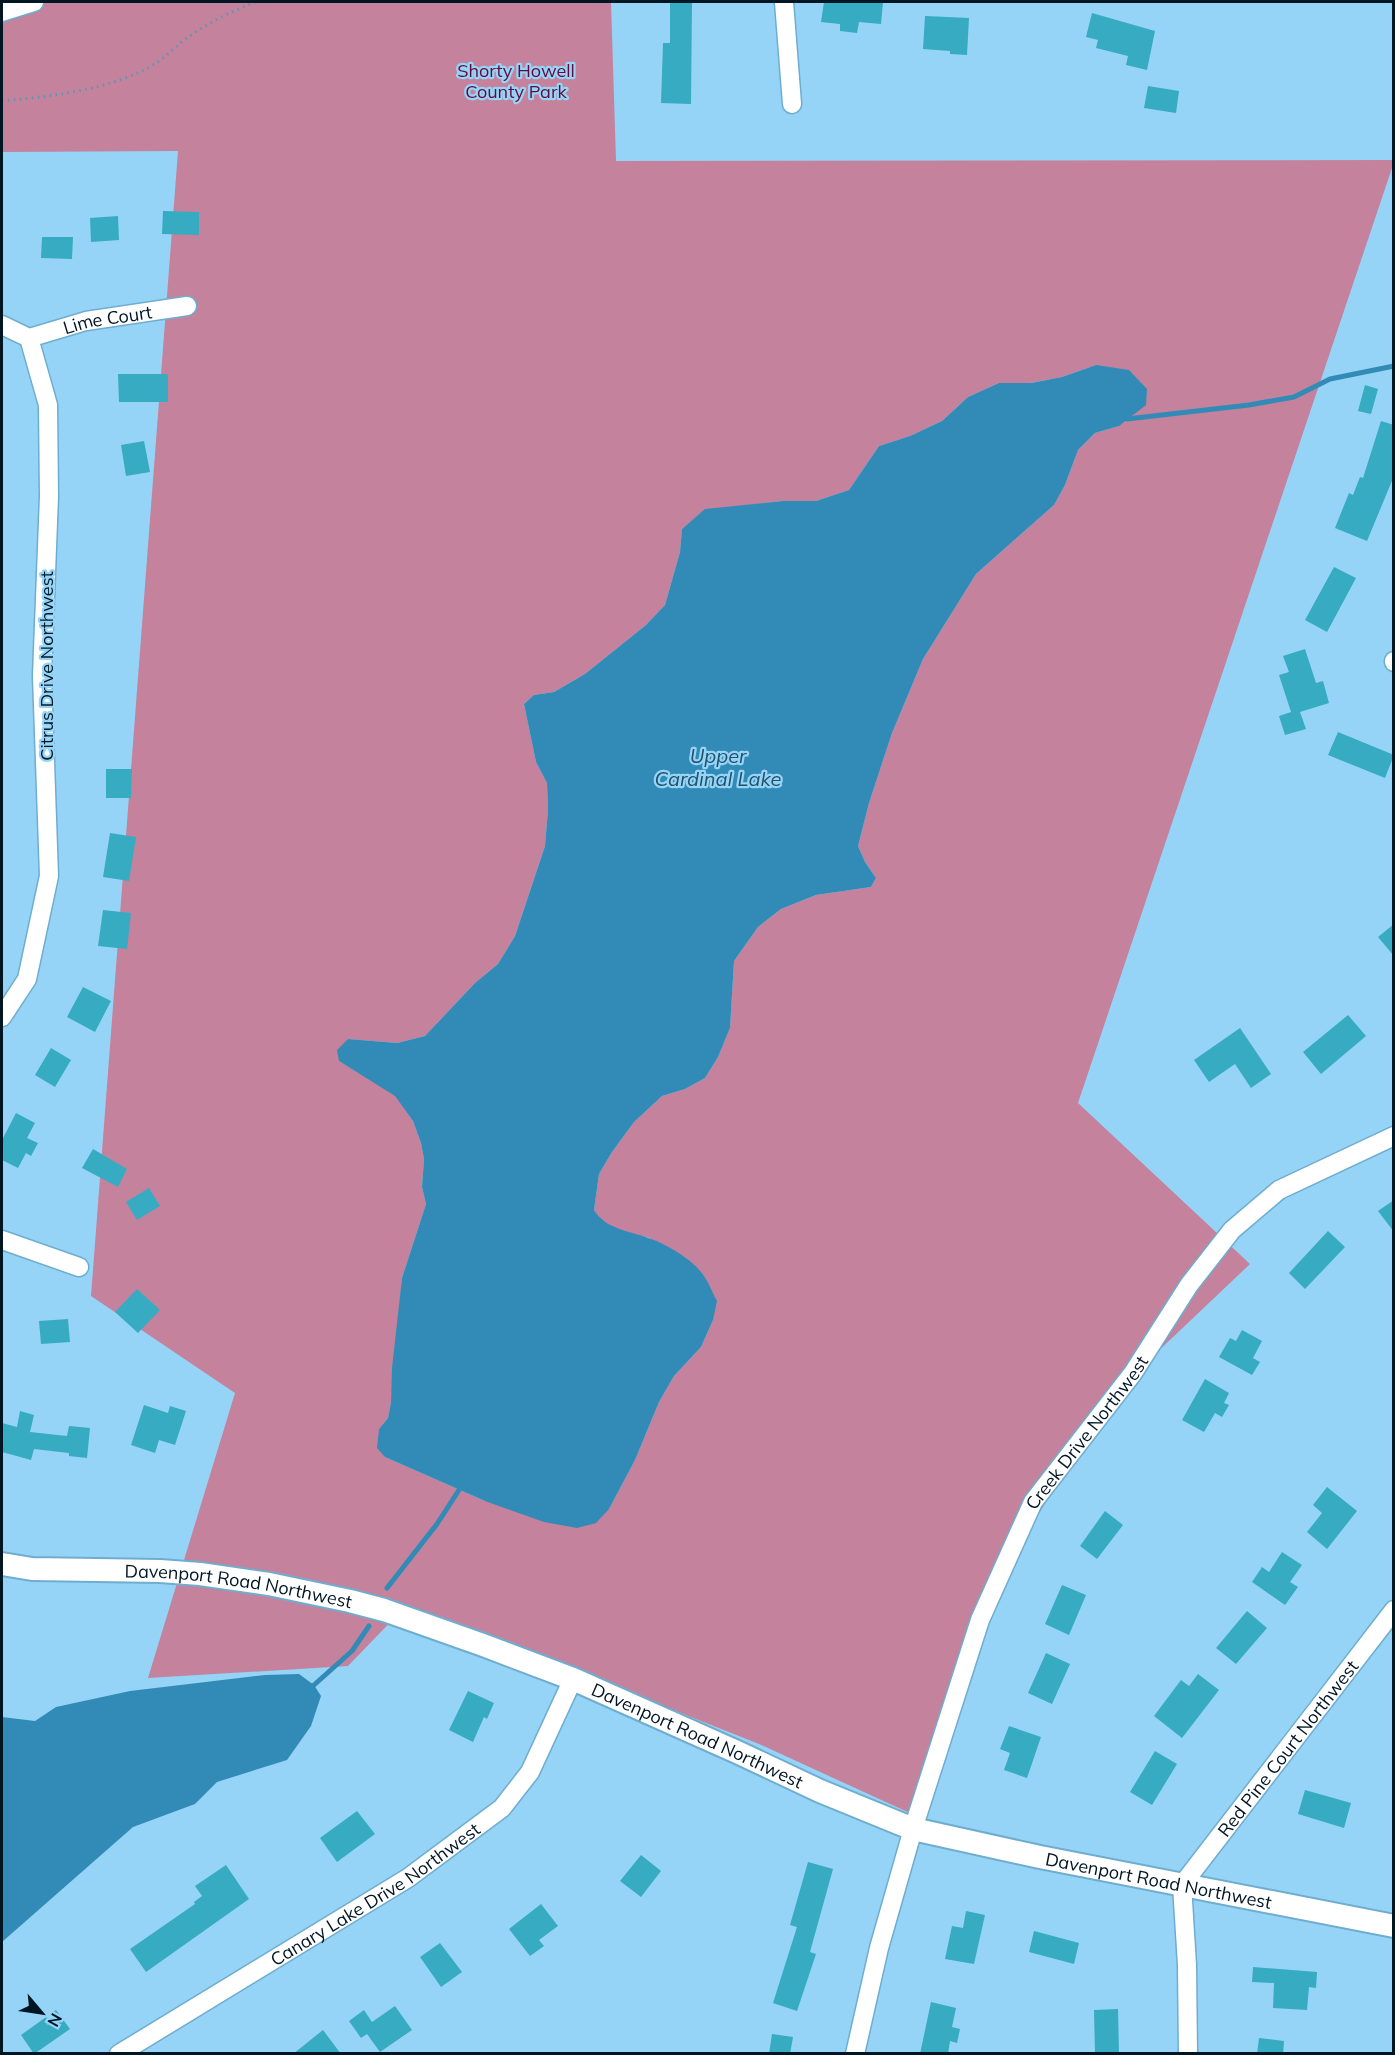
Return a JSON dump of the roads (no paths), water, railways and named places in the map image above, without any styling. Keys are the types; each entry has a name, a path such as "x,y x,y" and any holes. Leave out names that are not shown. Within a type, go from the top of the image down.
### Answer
{"street":[{"path":"2,12 34,2"},
{"path":"784,2 792,104"},
{"name":"Lime Court","path":"29,338 86,321 187,306"},
{"path":"2,325 29,338"},
{"name":"Citrus Drive Northwest","path":"2,1017 27,979 49,876 42,675 49,496 48,405 29,338"},
{"name":"Creek Drive Northwest","path":"855,2054 879,1948 980,1620 1033,1502 1133,1373 1190,1285 1232,1230 1279,1190 1394,1136"},
{"path":"2,1240 79,1267"},
{"name":"Davenport Road Northwest","path":"2,1564 32,1569 170,1572 280,1586 384,1610 573,1680 820,1791 914,1829 1182,1885 1394,1926"},
{"name":"Red Pine Court Northwest","path":"1182,1885 1394,1610"},
{"name":"Canary Lake Drive Northwest","path":"119,2054 408,1878 501,1808 530,1772 573,1680"},
{"path":"1182,1885 1187,1965 1188,2054"}],"water":[{"name":"Upper Cardinal Lake","path":"1096,365 1129,370 1147,389 1146,405 1119,426 1095,433 1078,450 1065,485 1054,505 976,574 923,659 892,733 869,803 858,846 876,878 871,887 816,895 781,909 758,927 734,961 730,1028 718,1057 705,1078 685,1089 662,1096 634,1122 599,1174 594,1210 600,1217 612,1226 657,1241 685,1257 703,1275 717,1301 713,1320 701,1347 674,1376 659,1402 635,1460 609,1509 596,1523 577,1528 544,1522 485,1501 385,1457 377,1448 379,1429 388,1418 391,1402 392,1368 402,1278 426,1204 422,1187 424,1159 413,1121 395,1096 339,1061 337,1050 348,1039 397,1043 425,1036 475,983 498,964 515,936 545,846 548,810 547,783 536,762 524,704 534,695 554,692 585,674 646,625 665,605 680,552 682,529 705,509 783,501 816,501 849,490 879,446 910,436 942,421 968,397 999,383 1031,383 1062,377"},
{"path":"299,1674 314,1685 321,1696 311,1726 287,1760 217,1782 195,1804 133,1827 2,1942 2,1717 35,1721 56,1707 130,1691 265,1675"}],"waterway":[{"path":"1127,419 1249,405 1294,397 1330,379 1394,366"},
{"path":"387,1588 437,1524 459,1490"},
{"path":"314,1685 352,1651 369,1626"}],"park label":[{"name":"Shorty Howell County Park","path":"516,80"}]}
